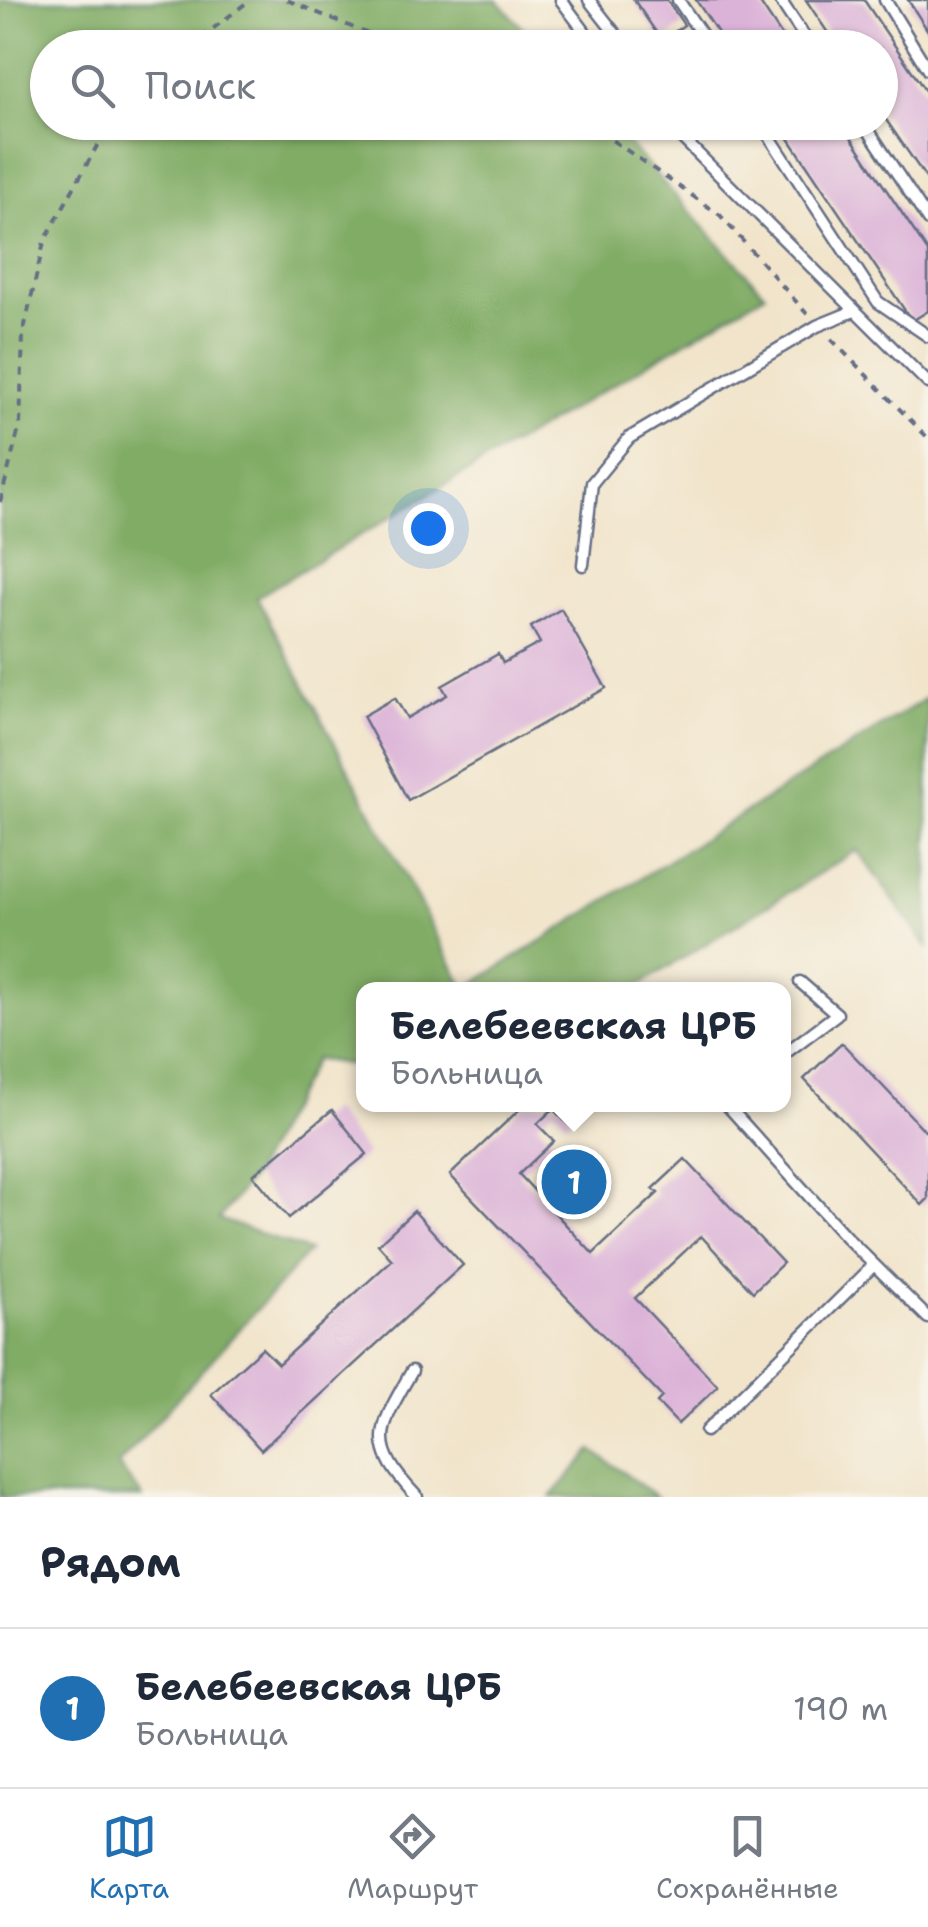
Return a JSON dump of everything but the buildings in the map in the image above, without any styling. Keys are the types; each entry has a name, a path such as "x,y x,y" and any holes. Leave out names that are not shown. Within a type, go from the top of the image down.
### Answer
{"lane":[{"path":"561,0 584,30"},
{"path":"589,0 612,30"},
{"path":"678,0 699,30"},
{"path":"780,0 800,30"},
{"path":"884,0 928,70"},
{"path":"684,140 928,383"},
{"path":"772,140 878,302 928,336"},
{"path":"875,140 928,220"},
{"path":"583,564 592,483 629,438 817,326 854,311"},
{"path":"791,1049 837,1014 800,982"},
{"path":"733,1112 928,1318"},
{"path":"706,1431 874,1264"},
{"path":"412,1371 382,1422 386,1464 417,1497"}],"path":[{"path":"211,30 250,0"},
{"path":"288,0 359,30"},
{"path":"0,502 20,425 23,334 44,242 102,140"},
{"path":"612,140 720,215 817,326 928,438"}],"green space":[{"path":"0,0 497,0 524,30 30,30 30,140 625,140 765,294 257,597 461,982 356,982 356,1066 315,1059 253,1175 219,1219 309,1251 118,1465 143,1497 0,1497"},
{"path":"928,697 928,948 857,850 644,982 476,982"},
{"path":"592,1450 657,1497 551,1497"}],"place":[{"name":"Белебеевская ЦРБ","path":"574,1182"}]}
